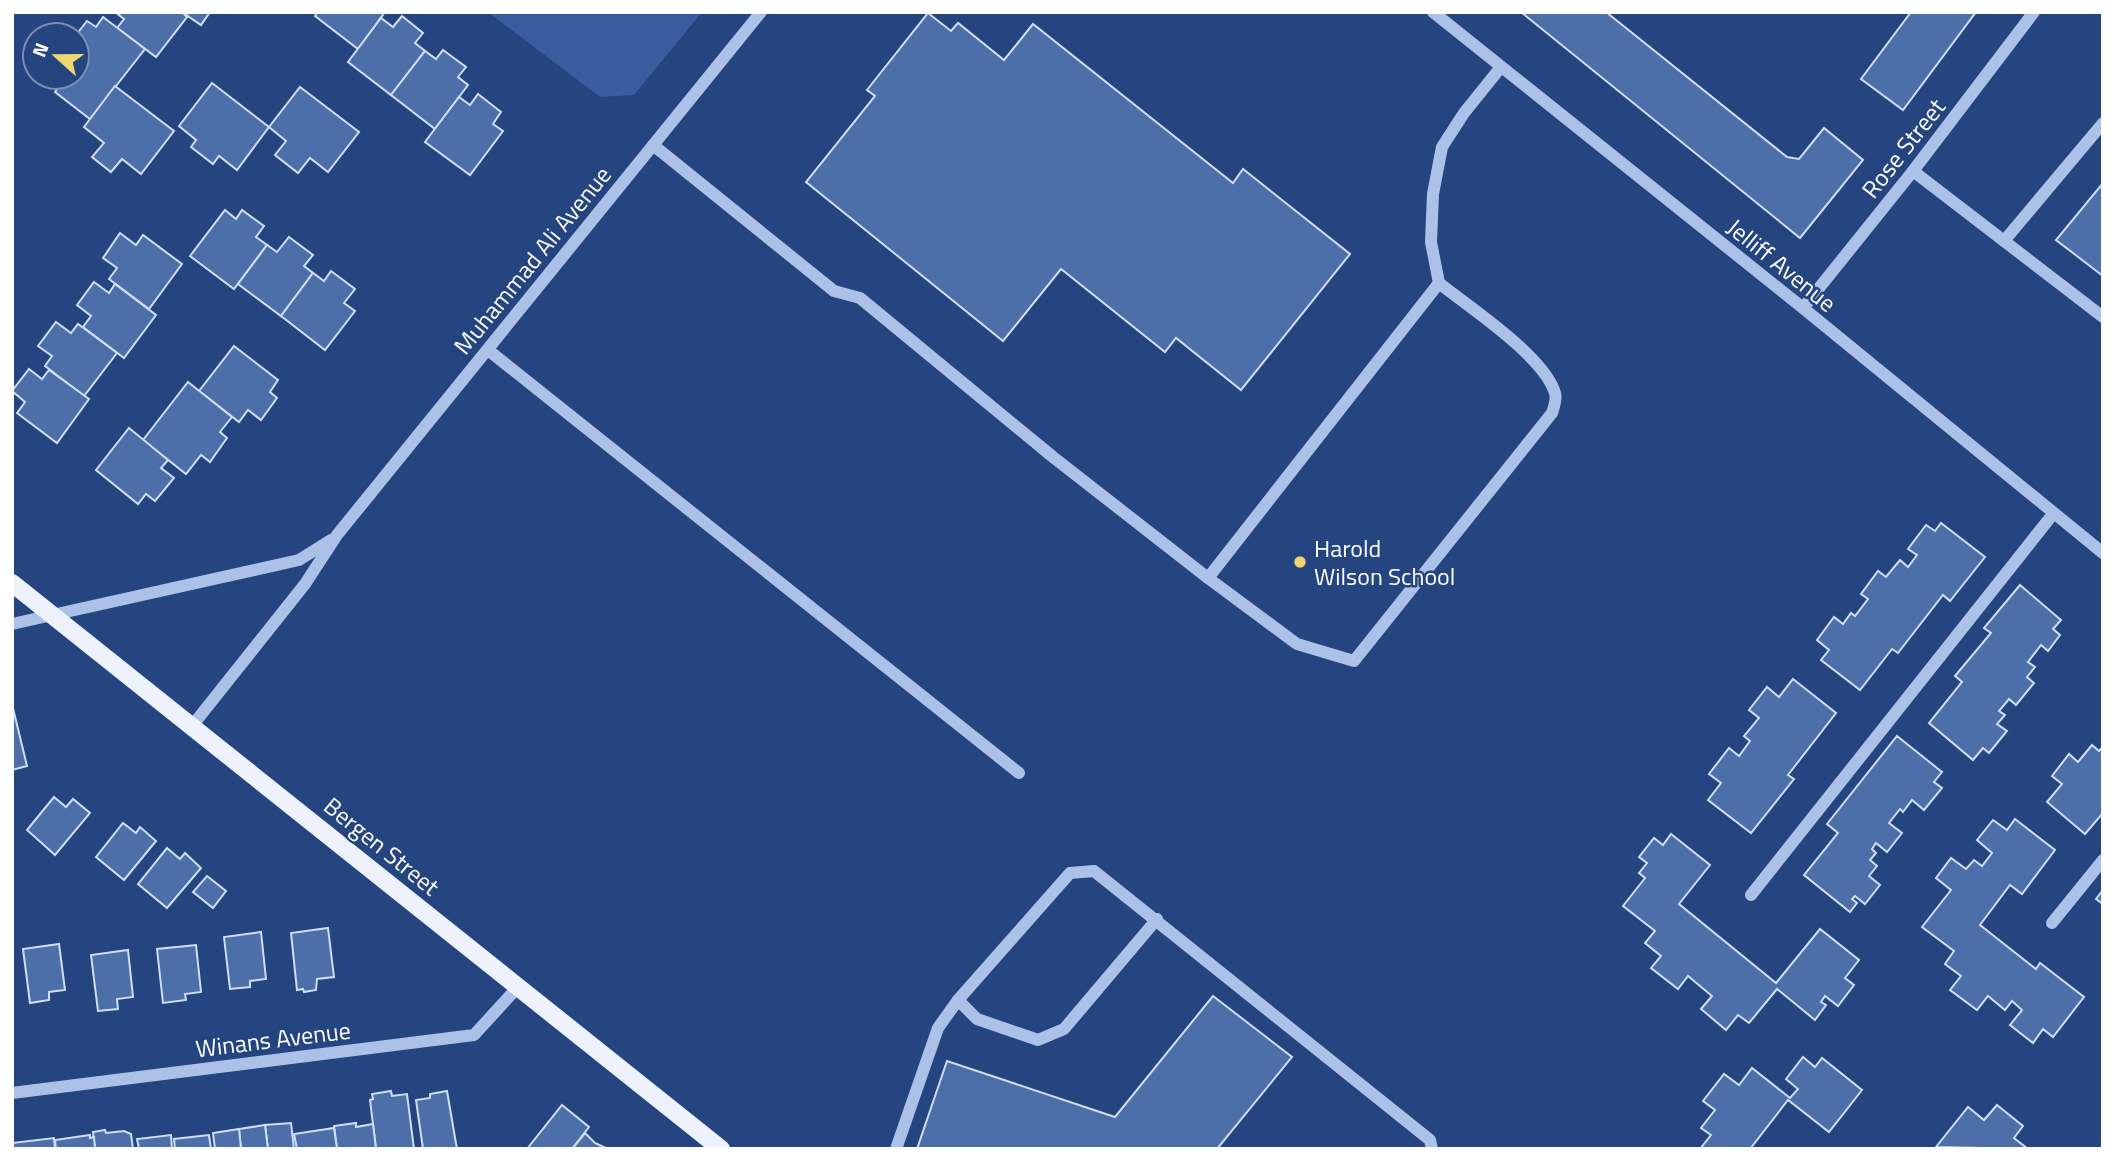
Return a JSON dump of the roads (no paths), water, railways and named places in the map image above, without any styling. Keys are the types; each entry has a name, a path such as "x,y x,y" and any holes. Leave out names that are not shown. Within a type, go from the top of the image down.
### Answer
{"main road":[{"name":"Bergen Street","path":"12,583 721,1149"}],"street":[{"name":"Muhammad Ali Avenue","path":"192,726 305,584 337,536 761,12"},
{"name":"Jelliff Avenue","path":"1433,12 1803,308 2103,553"},
{"name":"Rose Street","path":"1803,308 1913,171 2034,12"},
{"path":"653,145 834,291 860,298 1054,457 1297,645 1354,661 1552,413 1557,396 1547,374 1531,356 1439,283 1431,242 1433,194 1442,147 1464,113 1501,67"},
{"path":"2004,241 2103,122"},
{"path":"1913,171 2103,317"},
{"path":"1208,578 1439,283"},
{"path":"488,350 1019,773"},
{"path":"1751,895 2053,514"},
{"name":"Muhammad Ali Avenue","path":"12,624 299,560 337,536"},
{"path":"2052,923 2103,860"},
{"path":"896,1149 938,1028 958,1000 1070,873 1094,871 1430,1140 1433,1149"},
{"path":"958,1000 977,1019 1038,1040 1064,1029 1157,919"},
{"name":"Winans Avenue","path":"12,1093 474,1035 518,987"}],"place":[{"name":"Harold Wilson School","path":"1300,562"}]}
